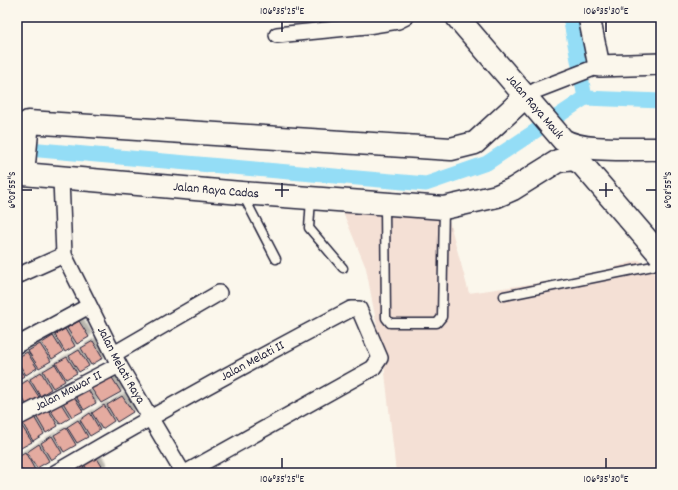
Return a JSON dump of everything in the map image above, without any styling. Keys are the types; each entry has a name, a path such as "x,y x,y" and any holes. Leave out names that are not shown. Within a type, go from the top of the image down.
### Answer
{"main road":[{"name":"Jalan Raya Mauk","path":"457,17 532,97 568,149 572,145 584,148 661,149"},
{"path":"22,170 24,125 451,149 475,143 532,97"},
{"path":"568,149 661,256"},
{"name":"Jalan Raya Cadas","path":"22,170 61,179 444,208 497,196 513,189 563,158 568,149"}],"street":[{"path":"277,34 367,26 398,21 406,17"},
{"path":"588,17 593,68"},
{"path":"532,97 593,68 661,64"},
{"path":"17,276 64,255 61,179"},
{"name":"Jalan Melati Raya","path":"64,255 117,359 184,473"},
{"name":"Jalan Mawar II","path":"17,418 117,359 219,292"},
{"path":"17,345 89,306"},
{"name":"Jalan Melati II","path":"55,473 150,417 289,341 356,308 360,309 380,358 373,368 184,473"}],"lane":[{"path":"241,193 276,259"},
{"path":"311,198 309,228 343,268"},
{"path":"385,204 386,318 390,323 437,323 442,316 444,208"},
{"path":"504,296 653,266 661,256"}],"shaded area":[{"path":"335,193 444,202 469,293 585,276 639,260 661,278 661,473 396,473 384,364 366,268"}],"building":[{"path":"79,321 89,337 77,344 67,328"},
{"path":"65,329 75,346 65,352 55,335"},
{"path":"53,336 63,352 52,359 42,343"},
{"path":"93,341 103,358 91,365 81,348"},
{"path":"40,344 51,361 39,368 28,351"},
{"path":"79,350 89,366 79,372 69,356"},
{"path":"27,352 37,368 26,375 17,361 17,358"},
{"path":"67,357 77,373 66,379 56,363"},
{"path":"55,364 65,381 53,388 43,371"},
{"path":"17,365 24,376 17,381"},
{"path":"41,372 51,389 40,396 30,379"},
{"path":"109,373 121,392 101,403 89,385"},
{"path":"28,380 39,397 26,404 17,387"},
{"path":"86,386 96,403 84,410 74,393"},
{"path":"17,394 24,406 17,410"},
{"path":"73,395 83,411 72,417 62,401"},
{"path":"122,396 133,412 117,422 107,405"},
{"path":"60,402 70,418 60,424 49,408"},
{"path":"104,405 114,421 102,429 92,413"},
{"path":"48,409 58,426 46,433 36,416"},
{"path":"90,413 100,430 90,436 80,420"},
{"path":"34,417 44,434 33,441 23,424"},
{"path":"78,420 88,437 77,443 67,427"},
{"path":"21,425 32,442 19,449 17,446 17,428"},
{"path":"66,428 76,445 64,452 54,435"},
{"path":"52,436 62,453 51,460 41,443"},
{"path":"39,444 49,461 37,468 27,452"},
{"path":"25,452 35,470 30,473 24,473 17,462 17,457"},
{"path":"93,452 103,468 95,473 89,473 81,459"},
{"path":"79,460 87,473 73,473 69,466"}],"waterway":[{"path":"570,17 585,98"},
{"path":"585,98 661,101"},
{"path":"17,148 426,184 487,163 585,98"}]}
